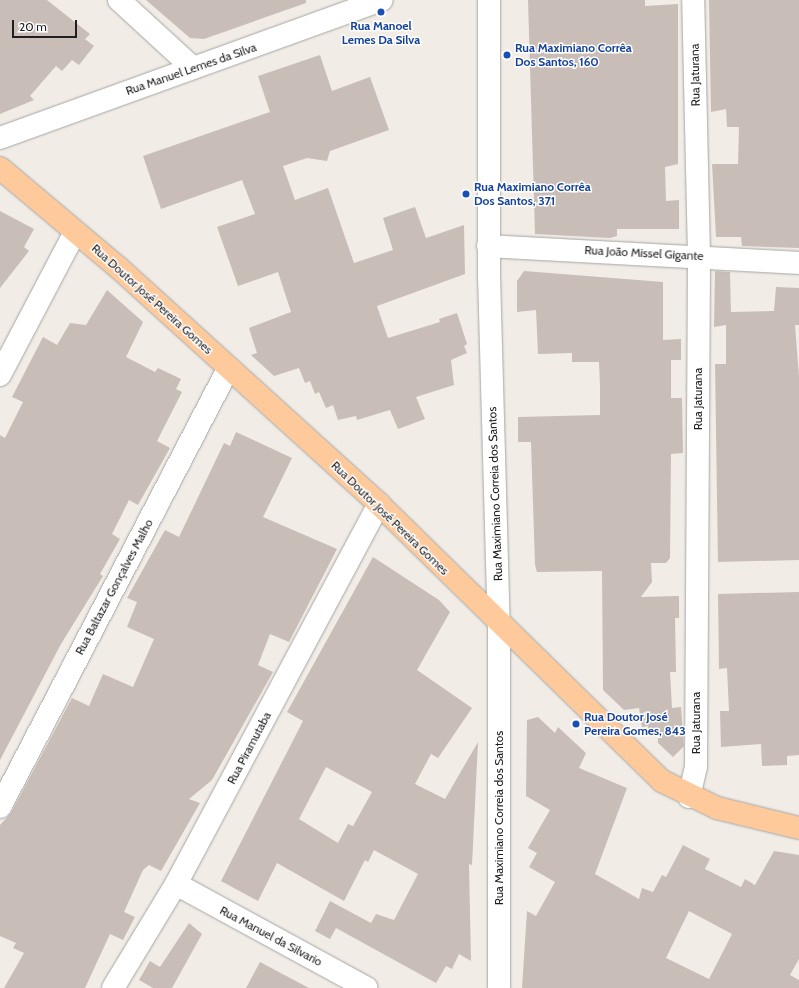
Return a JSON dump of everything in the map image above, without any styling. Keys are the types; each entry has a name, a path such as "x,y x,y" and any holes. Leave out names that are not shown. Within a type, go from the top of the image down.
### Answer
{"main road":[{"name":"Rua Doutor José Pereira Gomes","path":"0,168 229,368 379,504 639,761 689,797 744,818 799,828"}],"street":[{"path":"119,0 193,68"},
{"name":"Rua Manuel Lemes da Silva","path":"0,138 382,0"},
{"name":"Rua Maximiano Correia dos Santos","path":"489,0 488,246 499,624 499,988"},
{"name":"Rua Jaturana","path":"689,797 696,766 699,256 693,0"},
{"path":"0,375 75,232"},
{"name":"Rua João Missel Gigante","path":"488,246 699,256 799,263"},
{"name":"Rua Baltazar Gonçalves Malho","path":"0,807 229,368"},
{"name":"Rua Piramutaba","path":"113,988 176,884 379,504"},
{"name":"Rua Manuel da Silvario","path":"176,884 367,988"}],"building":[{"path":"0,0 47,0 90,34 85,39 94,46 79,65 72,60 62,71 56,66 30,96 34,100 0,114"},
{"path":"146,0 306,0 306,3 204,39 190,38"},
{"path":"528,0 645,0 645,6 678,4 678,164 665,167 666,201 679,200 679,229 617,229 617,236 610,238 535,234"},
{"path":"709,0 799,0 799,248 742,246 741,237 716,237 712,164 738,164 739,127 727,127 726,109 711,112"},
{"path":"320,55 332,91 370,77 389,130 330,151 327,161 307,158 283,166 295,200 328,188 354,263 393,250 383,218 415,207 426,238 464,225 465,274 377,306 388,338 440,322 439,319 457,313 467,344 464,346 467,353 451,360 454,385 416,397 425,419 398,429 390,410 357,420 356,416 338,420 333,405 326,408 319,392 315,394 310,381 305,383 299,368 274,376 251,355 257,353 249,328 291,312 278,272 238,286 217,227 255,214 242,180 161,209 143,156 270,112 258,76"},
{"path":"0,211 34,229 24,247 29,251 0,288"},
{"path":"524,271 663,282 663,340 681,339 681,360 671,360 671,398 682,398 683,453 671,454 670,558 666,563 651,563 652,582 641,597 679,596 679,618 675,618 676,672 670,672 672,708 681,707 684,746 673,757 658,743 658,734 649,734 648,726 642,727 639,708 624,710 603,690 602,571 537,572 535,565 531,442 518,442 518,417 600,415 599,362 572,362 572,353 538,354 536,310 517,312 517,281"},
{"path":"715,271 730,272 731,312 774,311 776,287 799,288 799,325 795,325 799,377 799,560 718,562 715,364 726,364 726,325 714,327"},
{"path":"107,290 143,322 126,357 155,372 158,368 181,379 176,389 182,392 157,441 170,448 138,505 129,500 112,534 120,539 100,574 103,576 61,644 0,760 0,435 5,438 23,402 12,397 43,337 57,345 70,323 86,325"},
{"path":"236,432 292,458 263,517 337,549 289,642 270,634 258,665 273,672 212,780 189,799 200,803 161,871 149,865 143,870 124,912 135,917 123,940 110,934 85,988 4,988 24,953 13,948 16,943 0,936 0,825 11,813 72,698 89,706 103,674 133,687 154,639 127,627 137,602 127,598 165,530 179,537 224,443 230,446"},
{"path":"373,557 439,600 450,612 417,670 472,708 438,758 431,754 415,784 445,799 478,742 472,865 469,864 471,961 459,954 452,969 446,966 436,983 336,928 330,939 315,931 330,901 371,923 376,914 394,920 418,874 374,850 368,862 365,860 344,901 277,863 258,901 221,881 303,721 287,712","holes":["326,767 372,792 353,826 348,824 338,843 299,819"]},
{"path":"799,592 799,755 787,756 787,765 762,766 761,744 721,747 720,711 729,711 727,668 719,669 718,594"},
{"path":"538,717 555,733 558,727 586,753 579,768 627,788 595,874 639,899 642,888 653,892 662,875 666,877 683,845 710,859 705,869 741,887 745,879 755,885 774,851 799,855 799,959 790,975 799,980 799,988 522,988 527,911 536,916 555,882 529,867 537,853 528,848 550,810 526,796 527,720","holes":["689,911 732,934 709,979 666,958"]},
{"path":"189,923 202,934 172,988 153,988 139,980 150,961 160,967"},
{"path":"260,962 275,970 309,988 246,988"}],"place":[{"name":"Rua Manoel Lemes Da Silva","path":"381,12"},
{"name":"Rua Maximiano Corrêa Dos Santos, 160","path":"507,55"},
{"name":"Rua Maximiano Corrêa Dos Santos, 371","path":"466,194"},
{"name":"Rua Doutor José Pereira Gomes, 843","path":"576,724"}]}
